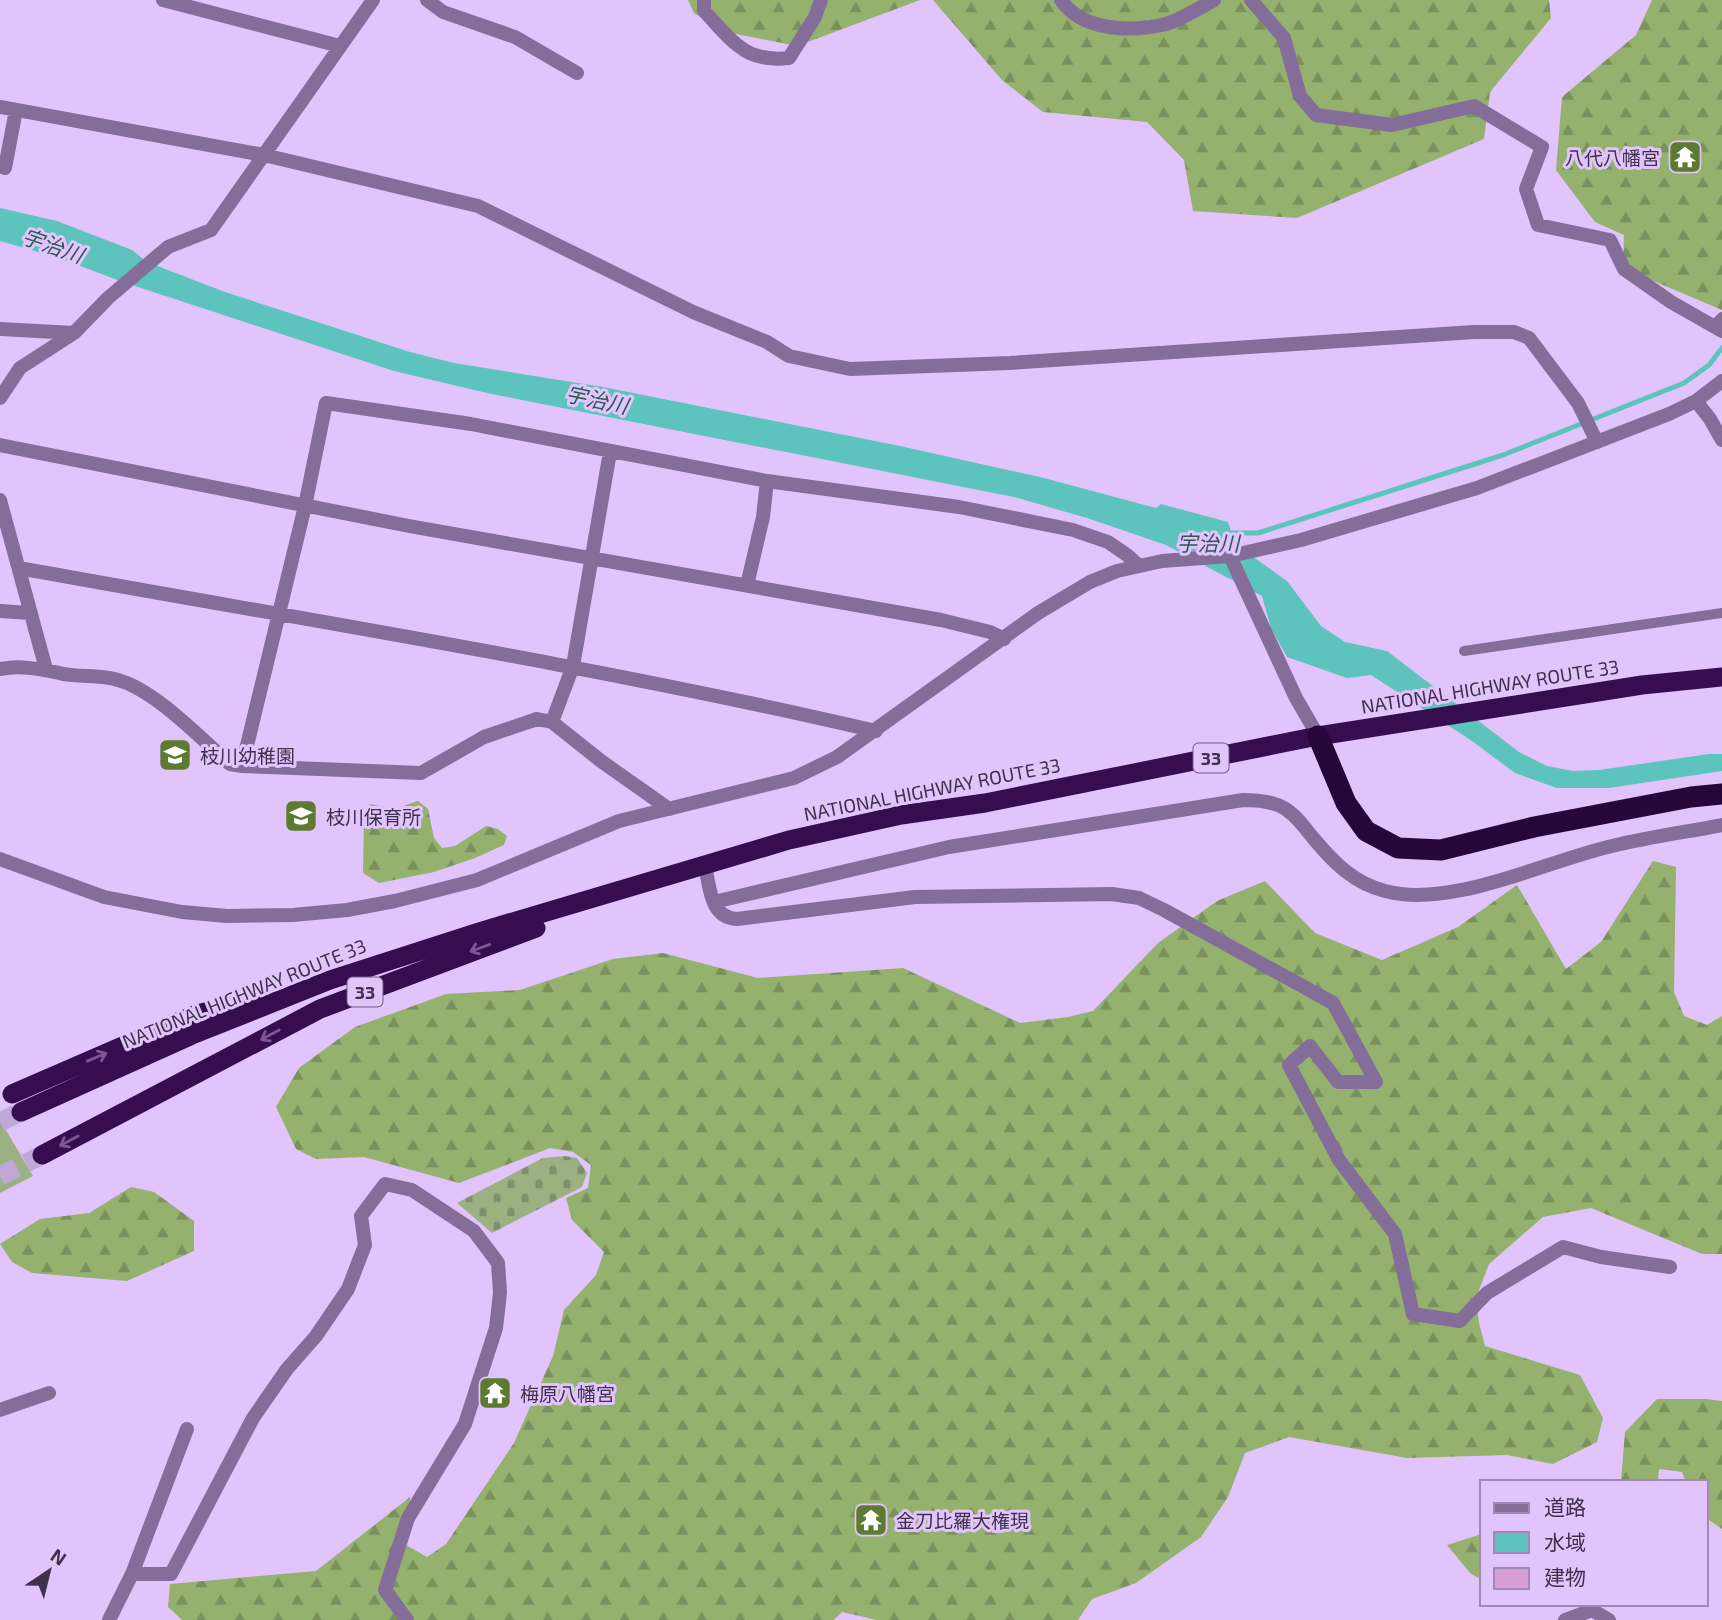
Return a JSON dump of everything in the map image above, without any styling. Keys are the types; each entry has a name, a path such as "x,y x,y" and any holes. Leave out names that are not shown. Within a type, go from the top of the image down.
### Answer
{"highway":[{"name":"NATIONAL HIGHWAY ROUTE 33","path":"21,1112 192,1035 330,980 482,931 789,840 901,815 985,803 1318,736 1642,685 1722,677"},
{"path":"1318,736 1346,803 1366,831 1398,848 1441,849 1547,825 1691,797 1722,794"},
{"name":"33","path":"42,1155 320,1009 705,866"},
{"name":"33","path":"12,1094 194,1015 330,980"}],"street":[{"path":"163,0 340,46"},
{"path":"0,398 20,368 74,333 108,298 168,247 211,229 373,0"},
{"path":"427,0 443,12 515,37 577,73"},
{"path":"704,0 704,11 743,51 768,60 789,58 815,17 821,0"},
{"path":"1061,0 1094,26 1132,29 1167,23 1214,0"},
{"path":"1251,0 1284,38 1300,96 1316,115 1392,125 1474,106 1542,147 1525,189 1538,225 1610,240 1624,269 1671,302 1719,325"},
{"path":"0,107 264,155 478,206 694,312 767,342 789,356 850,369 1010,363 1474,332 1514,332 1529,338 1578,403 1597,442"},
{"path":"0,166 5,167 16,110"},
{"path":"0,328 74,333"},
{"path":"0,859 103,897 227,916 293,915 347,910 477,880 619,821 794,778 837,757 877,731 1069,593 1117,571 1138,565 1230,556 1301,540 1477,488 1668,414 1696,401 1722,381"},
{"path":"1696,401 1722,440"},
{"path":"242,766 326,403 471,424 767,481 959,507 1073,530 1108,542 1138,565"},
{"path":"0,445 304,506 942,621 990,632 1004,639"},
{"path":"552,722 573,666 610,452"},
{"path":"747,585 763,517 767,481"},
{"path":"1,508 46,668"},
{"path":"1230,556 1296,698 1318,736"},
{"path":"19,568 573,666 820,716 877,731"},
{"path":"0,611 30,613"},
{"path":"0,669 46,668 59,673 118,680 145,691 230,764 242,766 421,772 484,737 537,719 552,722 669,809"},
{"path":"714,902 949,847 1243,800 1263,800 1284,808 1299,820 1345,872 1359,881 1386,892 1421,896 1451,893 1612,846 1722,825"},
{"path":"705,866 714,902 718,911 727,919 915,897 1112,894 1139,898 1333,1003 1376,1082 1338,1082 1310,1046 1289,1065 1339,1160 1395,1234 1413,1314 1460,1321 1486,1293 1563,1247 1601,1257 1670,1267"},
{"path":"132,1574 171,1574 253,1418 287,1369 316,1336 348,1289 365,1245 361,1216 385,1184 412,1190 474,1231 498,1263 500,1293 496,1328 465,1424 408,1518 394,1556 385,1590 407,1620"},
{"path":"0,1410 49,1393"},
{"path":"109,1620 132,1574 187,1429"},
{"path":"1565,1620 1592,1610 1609,1620"}],"lane":[{"path":"1464,651 1722,613"}],"green space":[{"path":"688,0 920,0 797,46 726,32 694,13"},
{"path":"933,0 1549,0 1551,18 1490,92 1484,139 1297,218 1193,211 1184,160 1147,122 1043,112 1002,80"},
{"path":"1652,0 1722,0 1722,310 1623,268 1624,235 1595,222 1556,170 1562,97 1636,35"},
{"path":"418,801 428,809 434,838 442,848 455,846 486,826 498,829 507,836 504,845 434,872 379,883 363,873 364,814 370,804 394,809"},
{"path":"1653,861 1676,867 1674,992 1684,1016 1707,1025 1722,1016 1722,1254 1702,1254 1591,1208 1543,1217 1489,1264 1476,1298 1485,1346 1580,1375 1603,1418 1597,1442 1553,1464 1507,1455 1407,1458 1289,1437 1245,1453 1228,1497 1201,1537 1136,1583 1092,1599 1078,1620 877,1620 842,1612 834,1620 182,1620 168,1607 170,1584 316,1571 410,1497 406,1545 427,1557 446,1544 514,1443 553,1356 564,1310 596,1275 604,1252 572,1220 566,1198 588,1188 591,1165 573,1152 550,1148 459,1183 364,1157 316,1159 296,1149 276,1107 299,1068 355,1027 446,994 520,990 613,959 663,953 758,978 903,968 1020,1023 1068,1017 1093,1011 1158,943 1217,901 1265,881 1315,933 1382,960 1458,927 1517,885 1566,969 1601,942"},
{"path":"0,1120 33,1176 0,1193"},
{"path":"543,1158 577,1158 587,1173 582,1187 492,1233 457,1203"},
{"path":"131,1187 154,1192 194,1221 194,1251 127,1281 32,1273 12,1262 0,1244 40,1219 89,1213"},
{"path":"1657,1399 1722,1401 1722,1529 1708,1519 1708,1480 1685,1480 1682,1472 1659,1469 1658,1480 1621,1480 1625,1432"},
{"path":"1480,1535 1480,1579 1470,1573 1447,1545"}],"water":[{"name":"宇治川","path":"0,208 57,221 132,250 147,262 225,292 410,352 454,363 603,387 900,446 1040,477 1156,508 1161,504 1228,522 1235,544 1287,581 1321,626 1345,642 1387,651 1519,752 1547,766 1573,771 1722,754 1722,771 1609,788 1557,788 1515,773 1472,741 1371,675 1347,678 1287,657 1271,628 1262,596 1166,545 1014,497 487,393 394,371 120,281 59,258 0,241"}],"building":[{"name":"金刀比羅大権現","path":"866,1505 887,1522 876,1535 855,1519"}],"waterway":[{"path":"1226,533 1258,533 1503,455 1684,383 1709,365 1722,348"}],"tunnel":[{"path":"0,1122 21,1112"},
{"path":"0,1176 42,1155"}],"place":[{"name":"八代八幡宮","path":"1685,157"},
{"name":"枝川幼稚園","path":"175,755"},
{"name":"枝川保育所","path":"301,816"},
{"name":"梅原八幡宮","path":"495,1393"},
{"name":"金刀比羅大権現","path":"871,1520"}]}
